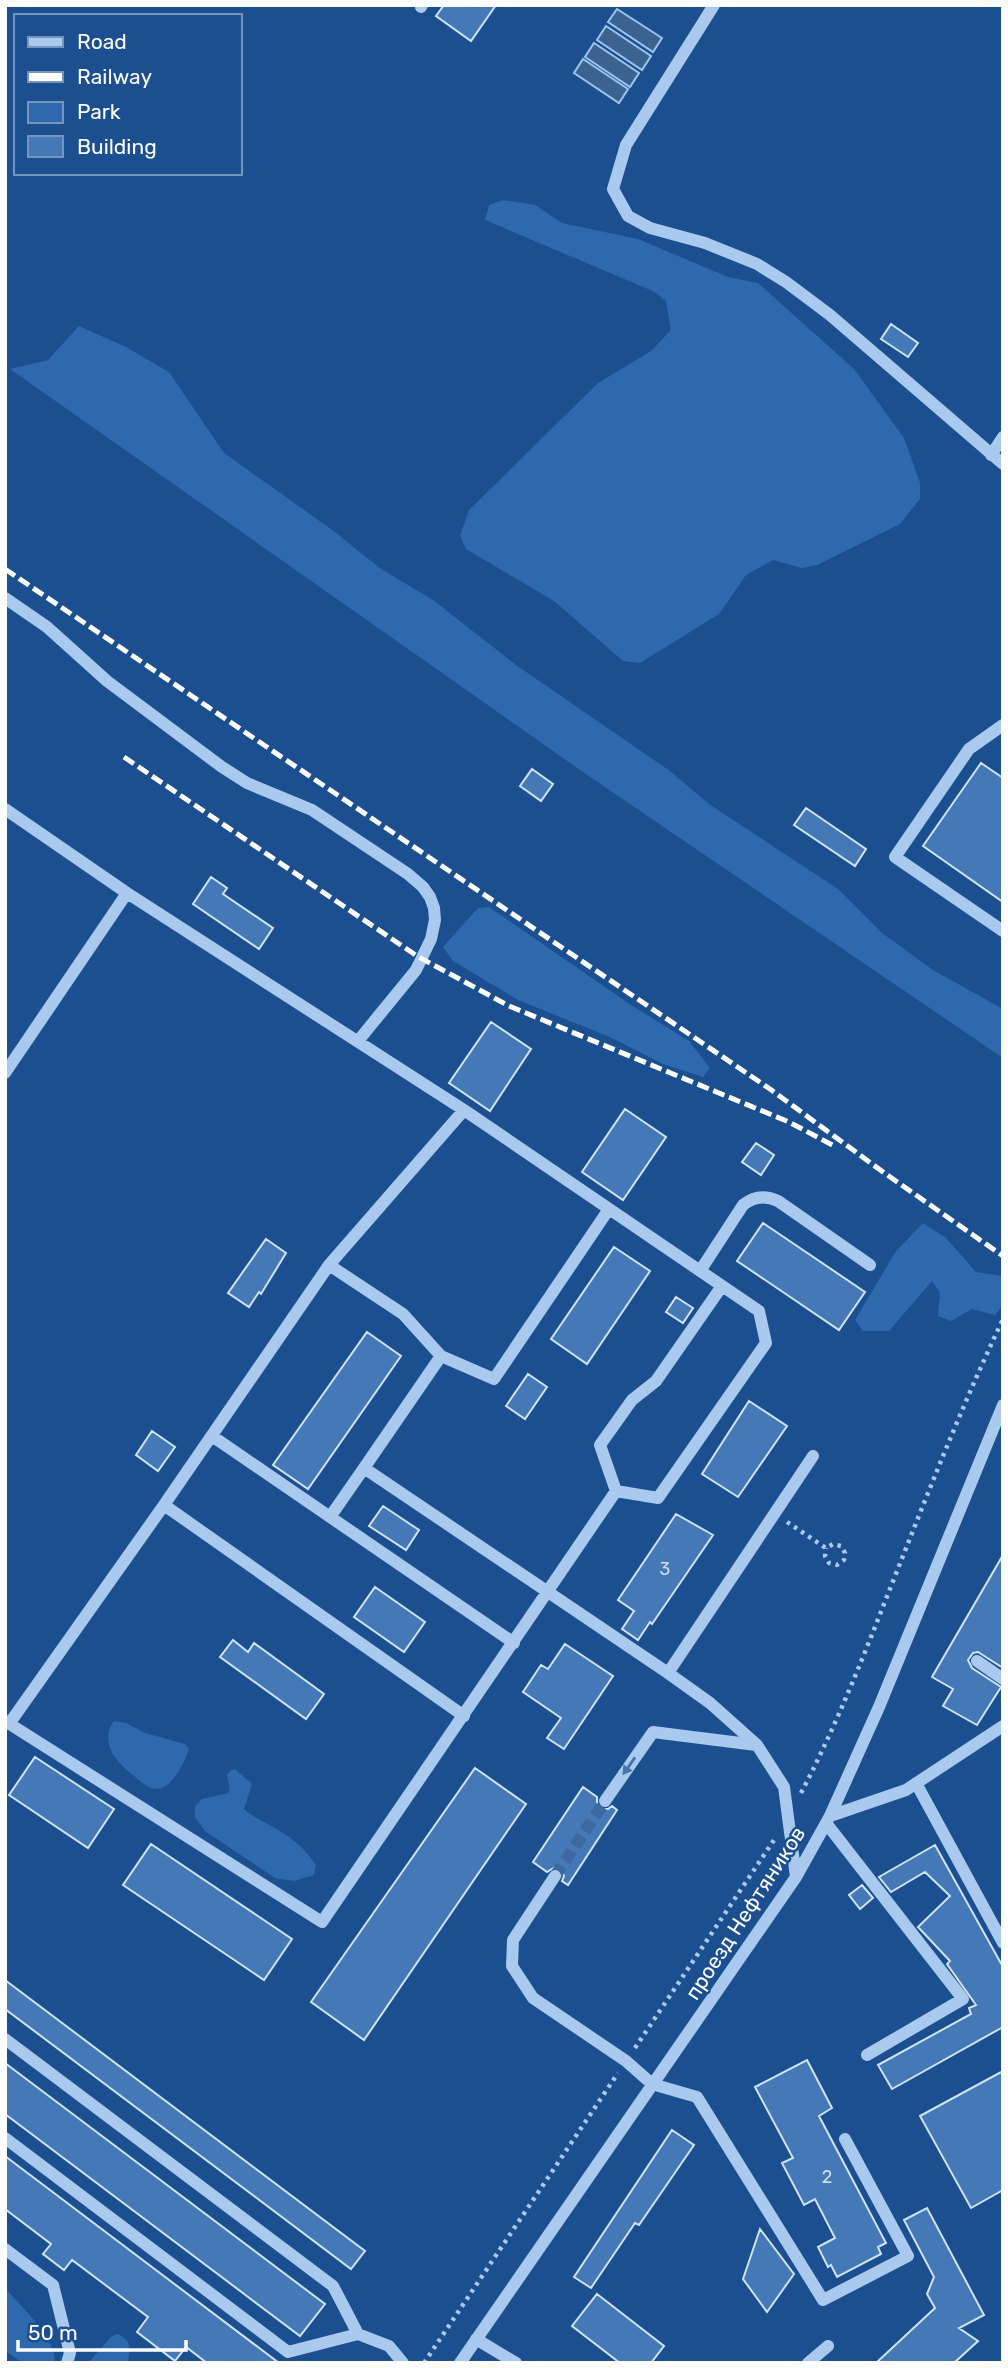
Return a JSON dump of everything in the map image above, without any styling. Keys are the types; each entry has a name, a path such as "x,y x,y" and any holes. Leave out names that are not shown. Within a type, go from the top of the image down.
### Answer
{"street":[{"path":"714,5 626,145 613,189 628,216 650,228 705,243 757,264 786,282 830,315 1003,464"},
{"path":"991,454 1003,438"},
{"path":"5,598 47,627 107,681 222,767 247,783 312,810 408,874 423,887 434,908 435,920 431,939 416,970 358,1041"},
{"path":"1000,730 968,749 895,857 1003,931"},
{"path":"5,809 127,893 464,1110 759,1311 766,1343 658,1497 616,1491"},
{"path":"5,1073 127,893"},
{"path":"464,1110 329,1265 164,1505 7,1722 322,1922 616,1491"},
{"path":"700,1270 743,1205 759,1197 778,1201 870,1265"},
{"path":"329,1265 403,1314 441,1356 494,1379 609,1209"},
{"path":"616,1491 600,1445 632,1400 656,1381 722,1286"},
{"path":"330,1517 441,1356"},
{"name":"проезд Нефтяников","path":"460,2363 796,1877 828,1820 879,1707 1003,1405"},
{"path":"212,1436 514,1643"},
{"path":"668,1672 813,1456"},
{"path":"364,1468 668,1672 757,1745 784,1787 796,1877"},
{"path":"164,1505 464,1716"},
{"path":"977,1661 1003,1679"},
{"path":"867,2055 963,1999 828,1820 906,1790 1003,1726"},
{"path":"605,1801 653,1731 757,1745"},
{"path":"916,1783 1003,1943"},
{"path":"555,1876 513,1940 512,1966 533,1998 626,2061 652,2084 697,2097 823,2300 908,2256 845,2140"},
{"path":"5,2039 333,2286 358,2334"},
{"path":"5,2138 288,2352 358,2334 389,2346 403,2363"},
{"path":"5,2249 53,2285 70,2353 67,2363"},
{"path":"476,2339 516,2363"},
{"path":"808,2363 828,2346"}],"path":[{"path":"424,2363 788,1818 818,1761 856,1674 968,1392 1003,1319"},
{"path":"775,1514 826,1548"},
{"path":"833,1544 841,1546 845,1553 844,1560 837,1565 829,1563 825,1556 826,1548 833,1544"}],"green space":[{"path":"503,200 535,205 562,223 638,239 728,277 758,283 854,369 904,438 920,483 920,499 900,524 817,565 802,568 773,560 746,575 719,614 640,663 623,661 554,601 466,549 460,536 469,510 598,383 651,351 671,330 666,301 655,292 485,220 489,205"},
{"path":"79,326 126,347 169,372 224,453 335,532 381,569 433,600 516,665 670,771 709,804 838,889 882,933 933,970 1003,1009 1003,1058 580,770 10,369 48,360"},
{"path":"489,907 631,1005 689,1041 710,1068 703,1077 663,1064 612,1038 518,1000 453,961 443,947 478,908"},
{"path":"923,1223 946,1238 976,1272 1003,1276 1003,1305 995,1315 972,1309 951,1321 938,1316 940,1293 932,1281 889,1331 863,1331 855,1320 896,1251"},
{"path":"114,1721 185,1744 189,1749 187,1755 170,1782 158,1789 151,1788 121,1764 109,1744 108,1736"},
{"path":"235,1769 252,1784 244,1809 299,1845 316,1865 314,1875 294,1881 275,1878 205,1831 195,1817 195,1806 202,1799 228,1793 230,1790 227,1775"},
{"path":"5,2288 45,2335 51,2345 54,2363 22,2363 5,2350"},
{"path":"117,2334 128,2342 130,2354 127,2363 88,2363 111,2337"}],"shaded area":[{"path":"617,9 662,38 653,52 608,22"},
{"path":"606,26 651,56 642,70 597,40"},
{"path":"594,43 639,73 630,87 585,57"},
{"path":"583,59 628,89 619,103 574,73"}],"building":[{"path":"444,5 496,5 471,41 436,16"},
{"path":"891,324 918,343 908,357 881,339"},
{"path":"981,763 1003,778 1003,902 923,846"},
{"path":"532,769 553,784 541,801 520,786"},
{"path":"806,808 866,849 855,866 794,825"},
{"path":"211,877 227,888 223,894 273,928 259,949 193,904"},
{"path":"491,1022 531,1049 490,1111 449,1083"},
{"path":"625,1109 666,1137 623,1200 582,1172"},
{"path":"756,1143 774,1155 761,1175 742,1162"},
{"path":"763,1223 865,1292 839,1330 737,1261"},
{"path":"266,1239 286,1253 261,1294 259,1292 249,1307 228,1293"},
{"path":"614,1247 650,1271 587,1364 551,1339"},
{"path":"676,1297 693,1308 683,1323 666,1312"},
{"path":"367,1332 401,1356 308,1489 273,1465"},
{"path":"528,1374 547,1387 525,1419 506,1406"},
{"path":"749,1401 787,1426 738,1497 702,1474"},
{"path":"152,1431 175,1447 158,1471 136,1455"},
{"path":"383,1506 419,1530 406,1550 369,1526"},
{"path":"676,1514 713,1535 638,1640 622,1629 634,1611 618,1600"},
{"path":"1003,1555 1003,1668 978,1652 973,1653 968,1660 972,1668 1001,1687 977,1725 943,1706 953,1689 932,1677"},
{"path":"375,1587 425,1622 404,1652 354,1617"},
{"path":"233,1640 248,1652 254,1643 324,1694 306,1719 220,1657"},
{"path":"565,1644 613,1676 564,1749 547,1738 561,1718 523,1692 541,1665 548,1669"},
{"path":"35,1757 114,1809 88,1848 9,1795"},
{"path":"475,1768 526,1804 364,2040 311,2002"},
{"path":"583,1787 597,1797 597,1804 601,1809 612,1806 617,1810 568,1885 562,1881 564,1876 560,1869 555,1867 547,1872 533,1862"},
{"path":"151,1844 292,1939 264,1980 123,1885"},
{"path":"935,1845 1003,1967 1003,2027 892,2089 878,2065 971,2014 969,2008 976,2005 947,1964 950,1961 918,1927 950,1896 925,1872 891,1892 879,1877"},
{"path":"862,1885 873,1898 860,1909 849,1895"},
{"path":"5,1980 365,2251 351,2269 5,2009"},
{"path":"807,2060 832,2108 819,2116 886,2243 878,2247 881,2254 837,2277 831,2265 828,2267 818,2247 835,2238 815,2199 804,2205 782,2163 793,2158 755,2087"},
{"path":"5,2063 325,2304 300,2336 5,2114"},
{"path":"1003,2071 1003,2190 971,2208 920,2116"},
{"path":"672,2130 694,2145 639,2225 635,2223 591,2288 574,2277"},
{"path":"5,2156 279,2363 207,2363 186,2347 175,2361 137,2332 148,2317 72,2260 64,2270 43,2254 51,2244 5,2209"},
{"path":"927,2208 984,2315 959,2328 978,2341 954,2363 876,2363 935,2308 927,2294 934,2277 904,2220"},
{"path":"760,2229 794,2274 767,2312 743,2279"},
{"path":"597,2294 664,2346 651,2363 620,2363 572,2326"}],"tunnel":[{"path":"555,1876 605,1801"}],"railway":[{"path":"5,569 770,1089 1003,1256"},
{"path":"124,757 417,956 509,1006 789,1122 836,1147"}]}
